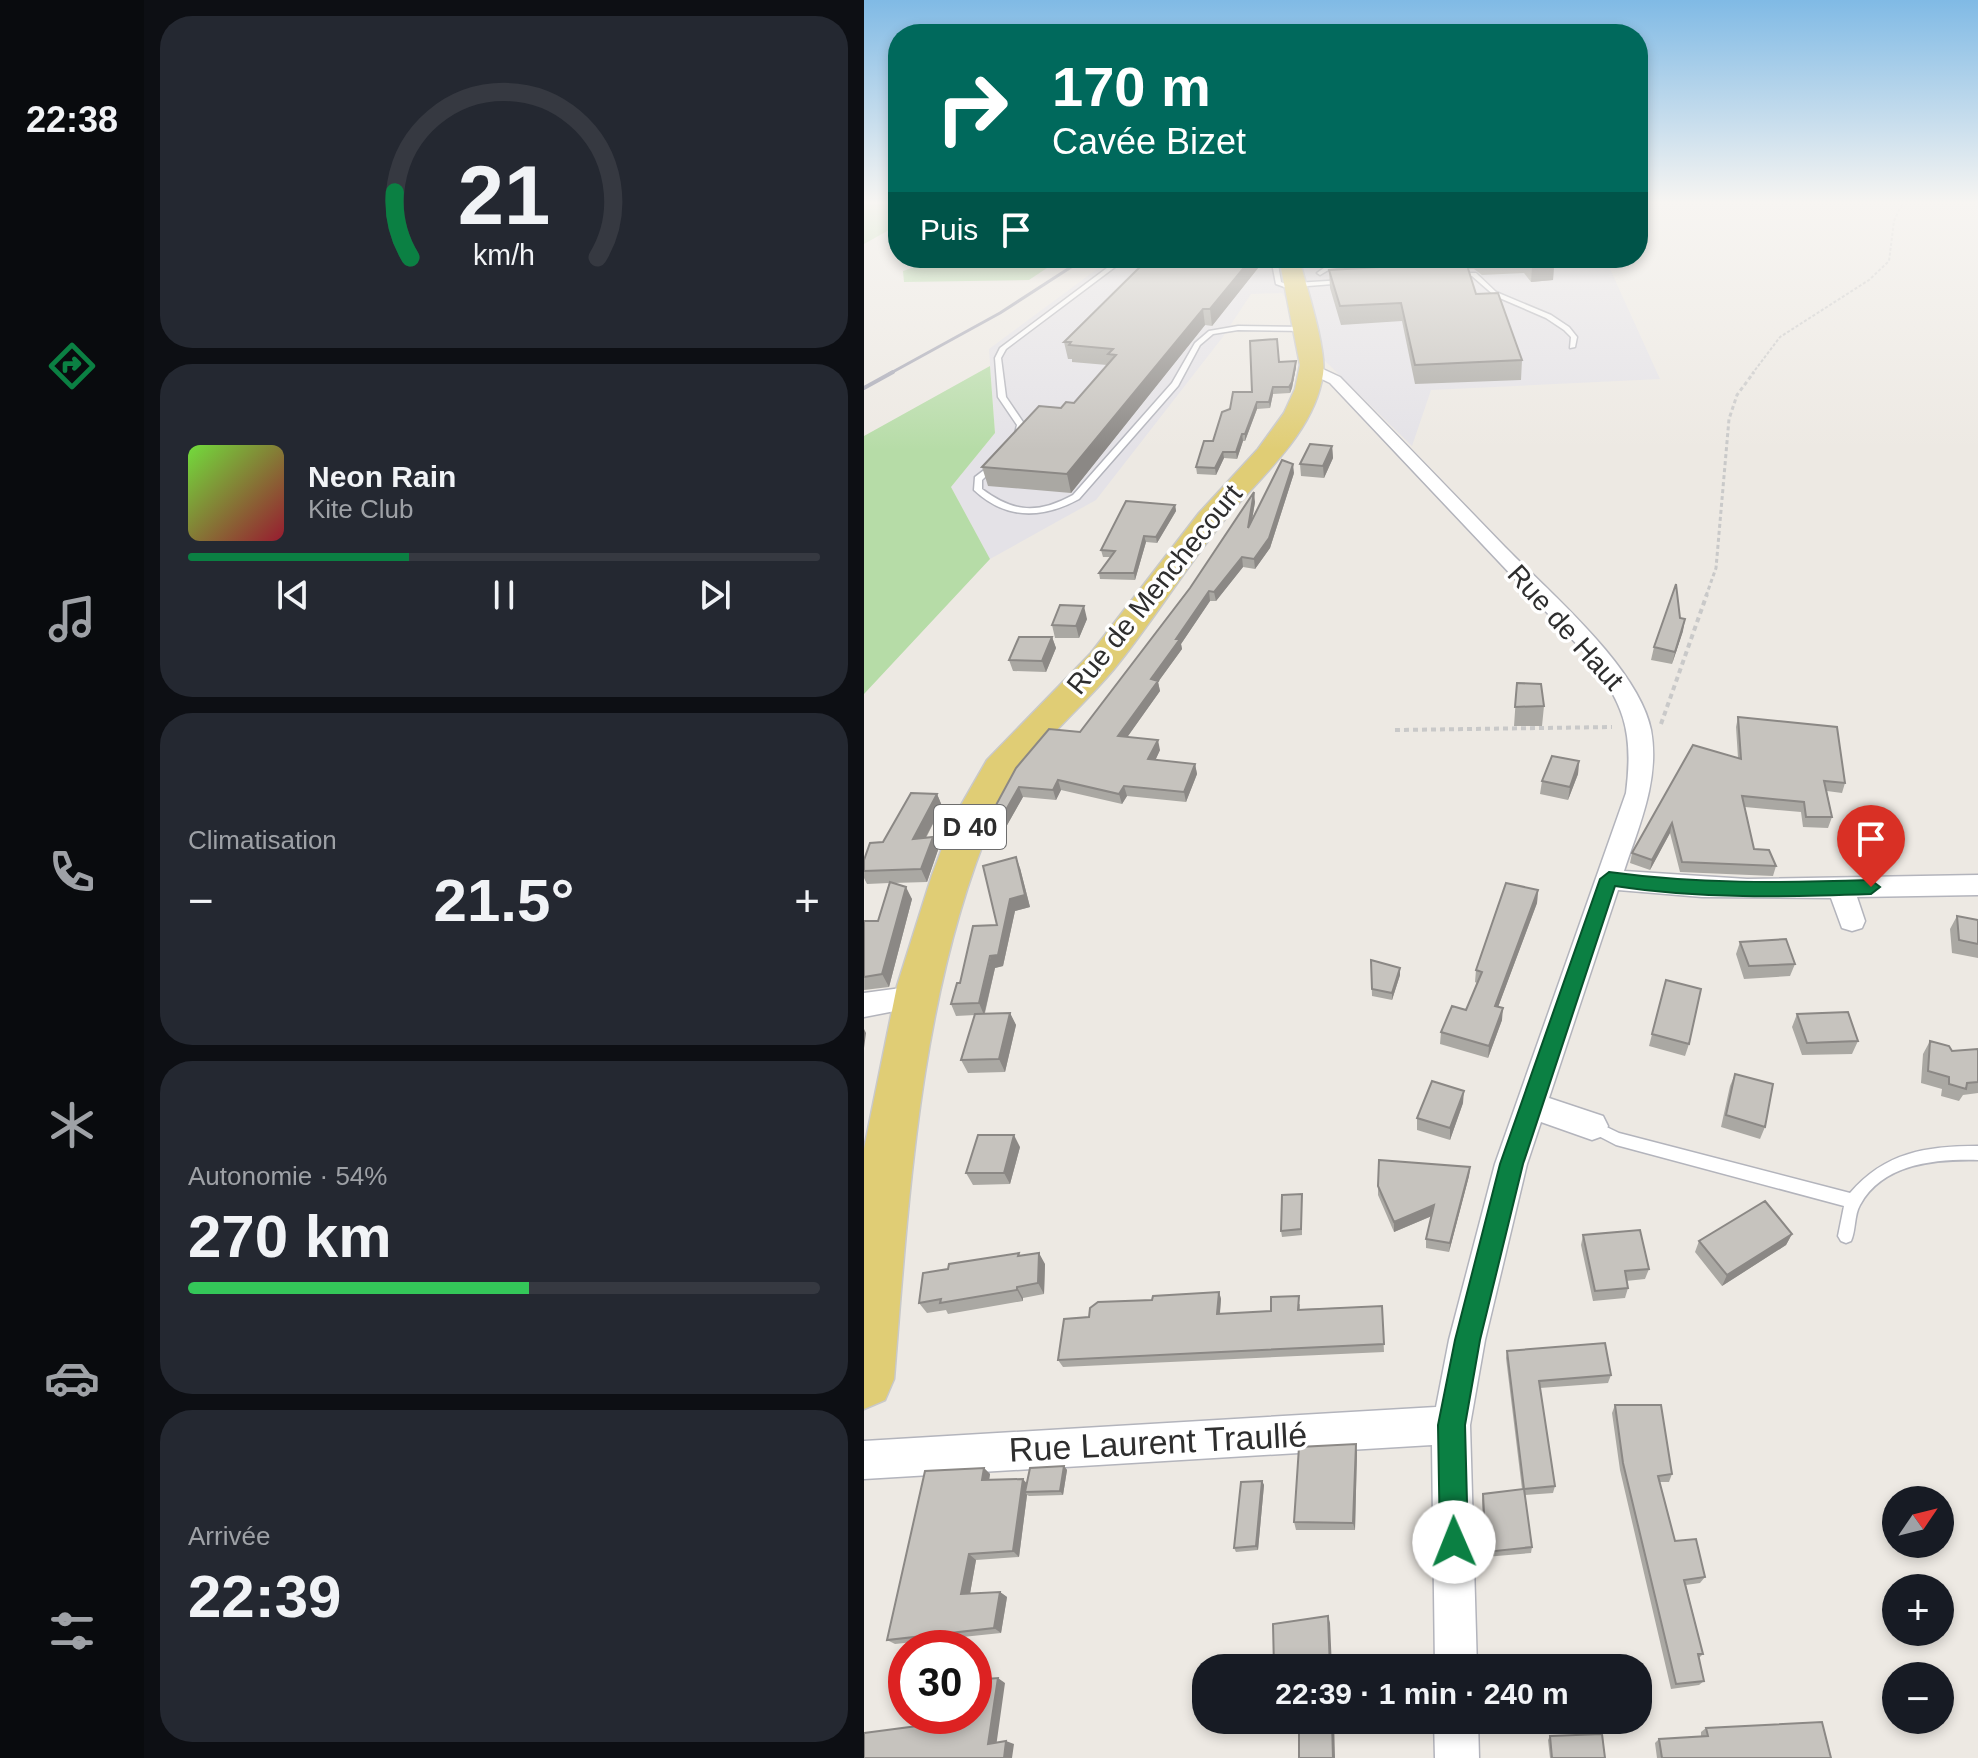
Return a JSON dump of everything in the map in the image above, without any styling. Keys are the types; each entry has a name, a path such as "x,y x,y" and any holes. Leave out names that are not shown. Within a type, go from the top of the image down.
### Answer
{"main road":[{"path":"1299,286 1305,329 1321,379"},
{"name":"Rue de Menchecourt","path":"864,1379 872,1212 916,997 950,881 991,783 1018,747 1114,648 1198,533 1280,438 1321,379"}],"street":[{"name":"Rue de Haut","path":"1321,379 1592,649 1623,688 1640,725 1642,764 1638,793 1511,1164 1471,1326 1451,1425 1456,1654"},
{"path":"1609,879 1667,887 1749,891 1978,885"},
{"path":"1841,888 1852,921"},
{"path":"864,1005 916,997"},
{"path":"1531,1105 1592,1126"},
{"name":"Rue Laurent Traullé","path":"864,1460 1451,1425"},
{"path":"1456,1734 1457,1758"}],"lane":[{"path":"1013,444 1020,434 1021,425 1002,397 998,358 1003,348 1086,286"},
{"path":"1487,286 1498,296 1551,316 1574,337 1572,347"},
{"path":"1006,453 978,479 978,490 997,505 1019,511 1040,511 1064,504 1076,497 1175,384 1197,344 1211,332 1238,328 1305,329"},
{"path":"1592,1126 1616,1139 1853,1201"},
{"path":"1846,1236 1853,1201 1881,1174 1902,1160 1939,1152 1978,1153"}],"path":[{"path":"1395,730 1662,724 1716,568 1729,419 1737,395 1780,337 1860,286"}],"shaded area":[{"path":"1074,286 1618,286 1660,379 1431,390 1412,446 1322,358 1282,293 1251,294 1222,338 1096,500 990,559 951,487 995,433 989,349"}],"green space":[{"path":"990,366 995,433 951,487 990,559 864,694 864,436"}],"building":[{"path":"1121,286 1229,286 1210,309 1203,309 1067,474 982,467 1039,406 1061,408 1066,402 1074,403 1116,355 1108,354 1113,349 1064,342"},
{"path":"1334,286 1474,286 1476,294 1498,293 1522,360 1415,365 1401,303 1340,306"},
{"path":"1277,339 1279,362 1296,361 1289,387 1273,387 1269,402 1257,402 1236,452 1223,452 1215,468 1196,467 1204,441 1213,441 1222,412 1230,409 1233,392 1252,392 1250,341"},
{"path":"1310,444 1332,446 1323,466 1300,464"},
{"path":"1282,460 1293,464 1269,538 1254,559 1242,557 1214,592 1209,591 1151,679 1158,681 1118,736 1158,740 1148,759 1195,764 1184,792 1124,786 1119,794 1058,780 1053,790 1019,787 1002,817 989,818 1016,768 1049,729 1080,732 1190,588 1254,492 1248,528"},
{"path":"1126,501 1175,505 1156,537 1144,536 1134,573 1099,573 1115,551 1101,550"},
{"path":"1676,584 1680,618 1685,619 1675,652 1654,647"},
{"path":"1060,605 1084,606 1076,626 1052,625"},
{"path":"1019,637 1052,637 1042,661 1009,660"},
{"path":"1517,683 1541,684 1544,706 1515,707"},
{"path":"1738,717 1837,727 1845,783 1824,781 1832,817 1806,817 1804,802 1742,796 1754,849 1769,850 1776,866 1682,862 1672,823 1652,860 1632,853 1693,745 1741,759"},
{"path":"1552,756 1579,761 1570,787 1542,781"},
{"path":"911,793 937,794 913,839 933,837 921,869 864,871 870,843 883,842"},
{"path":"1016,857 1025,895 1010,899 998,955 990,956 979,1003 951,1004 957,983 960,983 973,926 997,925 983,866"},
{"path":"890,882 906,887 882,974 864,977 864,921 878,921"},
{"path":"1506,883 1538,890 1495,1006 1503,1008 1489,1046 1441,1032 1452,1006 1466,1010 1482,972 1476,970"},
{"path":"1957,916 1978,920 1978,944 1959,940"},
{"path":"1786,939 1795,964 1749,966 1740,942"},
{"path":"1371,960 1400,968 1392,993 1372,989"},
{"path":"1666,980 1701,989 1689,1044 1652,1034"},
{"path":"1848,1012 1858,1041 1807,1043 1797,1014"},
{"path":"1010,1013 999,1059 961,1060 975,1014"},
{"path":"1930,1041 1949,1046 1952,1051 1978,1049 1978,1082 1967,1083 1966,1089 1949,1084 1949,1077 1928,1071"},
{"path":"1735,1074 1773,1084 1765,1127 1726,1115"},
{"path":"1432,1081 1464,1091 1450,1128 1417,1118"},
{"path":"978,1135 1014,1135 1004,1173 966,1173"},
{"path":"1379,1160 1470,1167 1450,1243 1426,1239 1434,1205 1394,1222 1378,1186"},
{"path":"1302,1194 1301,1229 1281,1231 1282,1195"},
{"path":"1765,1201 1792,1234 1727,1275 1699,1241"},
{"path":"1640,1230 1649,1269 1625,1271 1628,1288 1595,1291 1583,1235"},
{"path":"1019,1253 1018,1256 1039,1253 1038,1283 1017,1287 1017,1290 940,1303 941,1299 919,1303 923,1273 948,1269 949,1264"},
{"path":"1219,1292 1217,1314 1271,1311 1271,1297 1299,1296 1298,1310 1382,1306 1384,1344 1058,1360 1064,1319 1089,1317 1090,1308 1098,1302 1152,1300 1153,1296"},
{"path":"1605,1343 1611,1375 1539,1381 1555,1486 1524,1489 1507,1351"},
{"path":"1615,1405 1661,1405 1672,1474 1658,1476 1675,1541 1696,1539 1705,1577 1684,1580 1703,1654 1698,1654 1704,1681 1676,1684 1623,1463"},
{"path":"1356,1444 1353,1523 1294,1522 1299,1447"},
{"path":"1064,1466 1060,1491 1025,1492 1030,1468"},
{"path":"984,1468 982,1480 1023,1479 1013,1551 969,1554 961,1594 1000,1592 994,1628 889,1630 925,1471"},
{"path":"1262,1481 1256,1546 1234,1548 1241,1482"},
{"path":"1524,1489 1532,1547 1486,1552 1483,1494"},
{"path":"1328,1616 1329,1654 1274,1654 1273,1624"},
{"path":"992,1678 998,1678 992,1718"},
{"path":"1822,1722 1831,1758 1662,1758 1659,1739 1708,1736 1706,1728"},
{"path":"888,1730 888,1734 990,1734 988,1744 1006,1741 1004,1758 864,1758 864,1733"},
{"path":"1299,1734 1332,1734 1333,1758 1299,1758"},
{"path":"1602,1734 1605,1758 1552,1758 1550,1736"}],"railway":[{"path":"889,374 1000,313 1042,286"},
{"path":"864,388 893,372"}],"route":[{"path":"1454,1542 1451,1425 1467,1340 1511,1164 1609,879 1667,887 1749,891 1871,887"}]}
